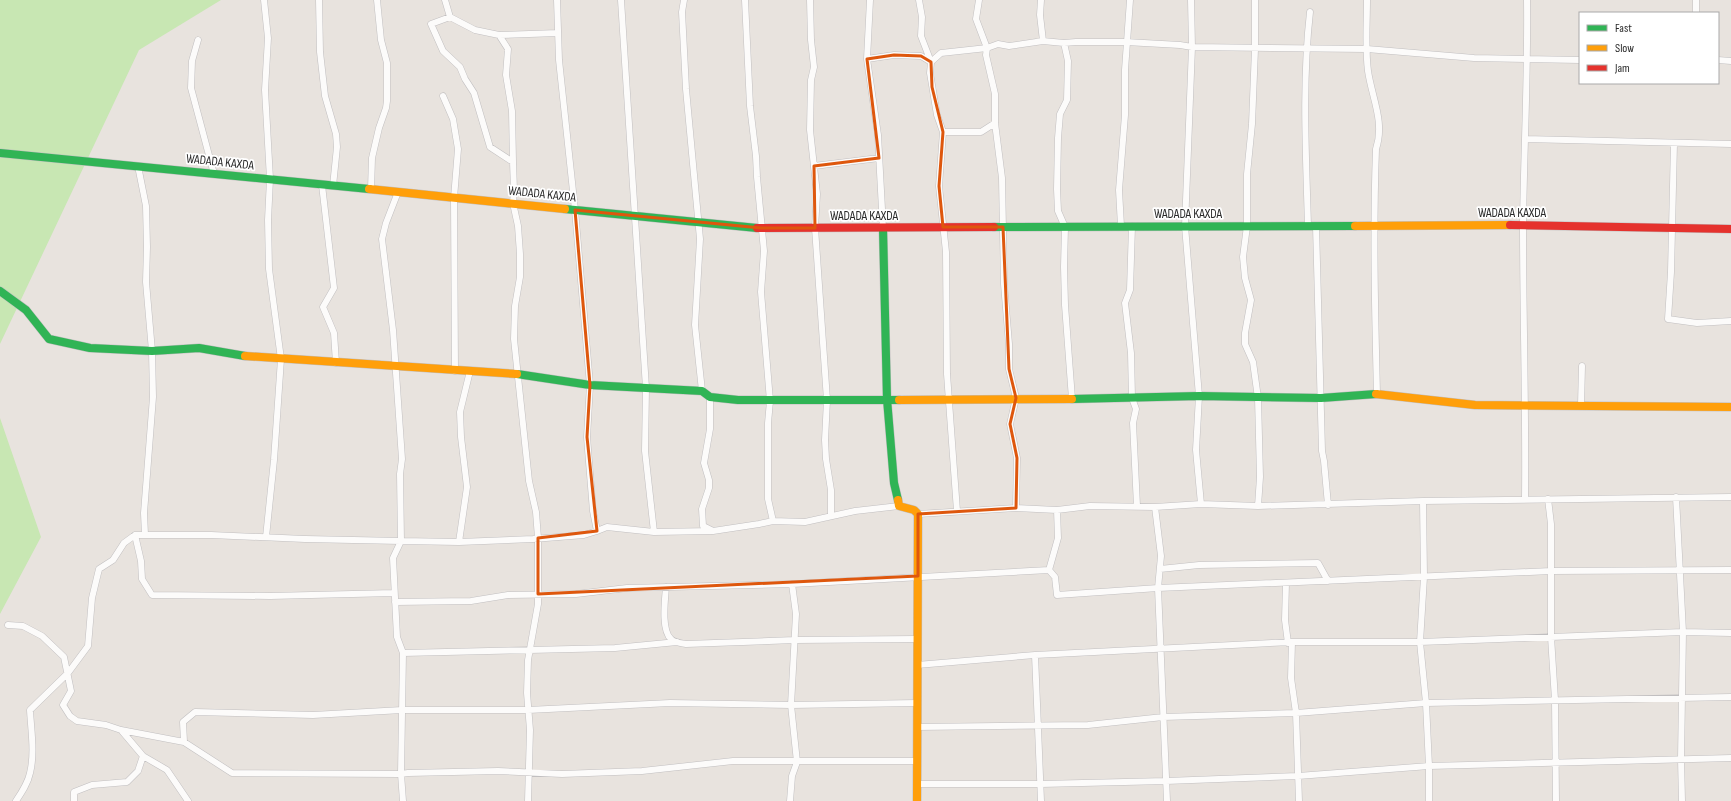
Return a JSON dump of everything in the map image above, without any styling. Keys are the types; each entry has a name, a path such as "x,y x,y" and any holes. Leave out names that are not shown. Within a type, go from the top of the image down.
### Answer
{"street":[{"path":"264,0 268,38 265,90 270,179 268,220 270,269 281,359 274,460 266,537"},
{"path":"320,0 320,52 326,96 338,147 333,186"},
{"path":"371,189 372,158 387,101 388,62 381,40 376,0"},
{"path":"445,0 450,17 475,30 499,35 558,33"},
{"path":"557,0 559,60 575,210 590,385 587,437 593,512 597,531"},
{"path":"621,0 646,388 646,451 654,532"},
{"path":"684,0 682,12 686,82 700,239 695,325 702,391"},
{"path":"745,0 750,106 764,251 761,292 770,401 768,423 768,499 773,521"},
{"path":"810,0 811,40 814,67 811,80 810,130 817,194 815,228 827,400 826,460 831,490 831,516"},
{"path":"870,0 867,59 876,116 883,228 887,399 894,483 899,506"},
{"path":"919,0 922,17 921,36 931,62 930,73 932,87 937,116 943,132 939,186 946,252 946,330 957,511"},
{"path":"979,0 976,19 987,48 986,55 995,94 995,123 1002,178 1009,369 1016,398 1010,424 1017,458 1016,508"},
{"path":"1041,0 1040,16 1043,42"},
{"path":"1121,226 1119,190 1125,115 1124,70 1130,0"},
{"path":"1191,0 1192,48 1185,226 1199,396 1196,450 1201,504"},
{"path":"1255,0 1252,124 1247,174 1247,226 1243,266 1251,300 1245,333 1245,344 1253,362 1258,398 1260,477 1258,506"},
{"path":"1367,0 1368,72 1378,109 1380,128 1379,140 1376,149 1374,225 1374,312 1377,394"},
{"path":"1525,500 1526,405 1523,225 1528,60 1527,0"},
{"path":"1696,0 1696,12"},
{"path":"1310,12 1306,49 1304,102 1321,398 1322,451 1328,505"},
{"path":"450,17 431,24 443,51 460,68 474,93 490,147 513,162"},
{"path":"499,35 508,49 506,75 512,111 513,203 518,226 520,254 520,278 515,306 514,339 519,374 529,481 536,512 538,538 538,604 530,651 527,693 530,730 528,801"},
{"path":"198,40 192,61 192,88 214,174"},
{"path":"931,62 941,53 987,48 998,44 1009,46 1043,42 1126,42 1180,45 1192,48 1367,49 1440,57 1579,60"},
{"path":"1064,43 1068,61 1067,100 1060,114 1057,189 1058,211 1065,227 1065,304 1072,398"},
{"path":"867,59 894,55 921,56 931,62"},
{"path":"1719,60 1731,61"},
{"path":"443,96 453,119 458,149 454,198 455,371"},
{"path":"943,132 981,132 995,123"},
{"path":"1525,139 1731,144"},
{"path":"1674,143 1671,272 1668,319 1698,323 1731,321"},
{"name":"WADADA KAXDA","path":"0,153 761,228 1523,225 1731,229"},
{"path":"814,166 879,158"},
{"path":"138,166 146,206 146,282 152,351 153,397 144,513 144,535"},
{"path":"322,185 334,288 323,307 334,333 336,363"},
{"path":"398,192 386,223 382,239 396,367 402,459 400,474 401,541 393,558 397,637 403,653 401,774 403,801"},
{"path":"1132,226 1130,290 1125,303 1132,353 1132,398 1136,409 1133,423 1136,506"},
{"path":"0,291 26,310 49,339 90,348 152,351 199,348 244,356 519,374 590,385 702,391 710,397 738,400 1132,398 1199,396 1321,398 1377,394 1475,406 1731,406"},
{"path":"1581,405 1582,366"},
{"path":"459,542 467,487 461,437 460,412 470,371"},
{"path":"710,397 710,429 704,463 709,480 709,488 702,509 703,526 713,531"},
{"path":"1676,497 1683,632 1681,760 1682,801"},
{"path":"918,514 1016,508 1057,510 1090,506 1155,507 1201,504 1258,506 1423,501 1731,497"},
{"path":"1548,499 1551,524 1551,637 1555,700 1556,801"},
{"path":"1423,501 1424,577 1420,642 1426,702 1429,801"},
{"path":"16,801 24,789 30,773 32,745 30,710 68,673 88,646 92,598 99,569 113,560 124,543 135,536 212,535 459,542 584,534 597,531 607,526 654,532 713,531 773,521 805,522 856,511 899,506 914,510 918,514 916,761 918,801"},
{"path":"1155,507 1161,556 1158,588 1167,801"},
{"path":"1049,570 1058,538 1057,510"},
{"path":"135,536 141,562 142,579 152,595 270,596 394,593"},
{"path":"1160,569 1199,565 1318,563 1328,581"},
{"path":"1049,570 1055,577 1056,595 1158,588 1551,571 1731,570"},
{"path":"395,602 471,601 508,595 576,594 627,588 792,584 1049,570"},
{"path":"1286,583 1285,620 1290,642 1291,678 1296,714 1299,801"},
{"path":"790,801 792,776 798,762 791,705 796,640 796,614 792,584"},
{"path":"666,587 664,619 667,632 670,639 686,644 796,640 917,639"},
{"path":"8,625 23,626 42,636 64,657 71,692 63,704 70,716 77,721 106,725 121,730 184,742 232,773 401,774 529,772 562,774 627,772 734,761 916,761"},
{"path":"917,665 1035,655 1160,650 1290,642 1420,642 1683,632 1731,633"},
{"path":"403,653 614,648 677,642"},
{"path":"1035,655 1041,801"},
{"path":"917,727 1088,725 1163,717 1296,714 1426,702 1731,696"},
{"path":"184,742 183,722 195,712 313,715 402,710 528,710 670,703 791,705 917,703"},
{"path":"121,730 143,756 167,770 188,801"},
{"path":"74,801 74,792 92,785 127,782 138,771 143,756"},
{"path":"917,784 1041,784 1166,781 1298,776 1429,766 1731,758"}],"highlighted area":[{"path":"894,55 921,56 931,62 932,87 943,132 939,186 943,227 1003,227 1009,369 1016,398 1010,424 1017,458 1016,508 918,514 918,576 538,594 538,538 597,531 587,437 590,385 575,210 761,228 815,228 814,166 879,158 867,59"}],"green space":[{"path":"0,0 221,0 139,50 0,344"},
{"path":"0,418 41,537 0,614"}],"traffic: fast":[{"path":"0,153 369,189"},
{"path":"565,209 757,228"},
{"path":"994,227 1355,226"},
{"path":"883,228 887,399 894,483 898,500"},
{"path":"0,291 26,310 49,339 90,348 152,351 199,348 245,356"},
{"path":"517,374 590,385 702,391 710,397 738,400 899,400"},
{"path":"1072,399 1199,396 1321,398 1376,394"}],"traffic: slow":[{"path":"369,189 565,209"},
{"path":"1355,226 1510,225"},
{"path":"245,356 517,374"},
{"path":"1376,394 1475,405 1731,407"},
{"path":"899,400 1072,399"},
{"path":"898,500 899,506 914,510 918,514 917,801"}],"traffic: jam":[{"path":"1510,225 1731,229"},
{"path":"757,228 994,227"}]}
